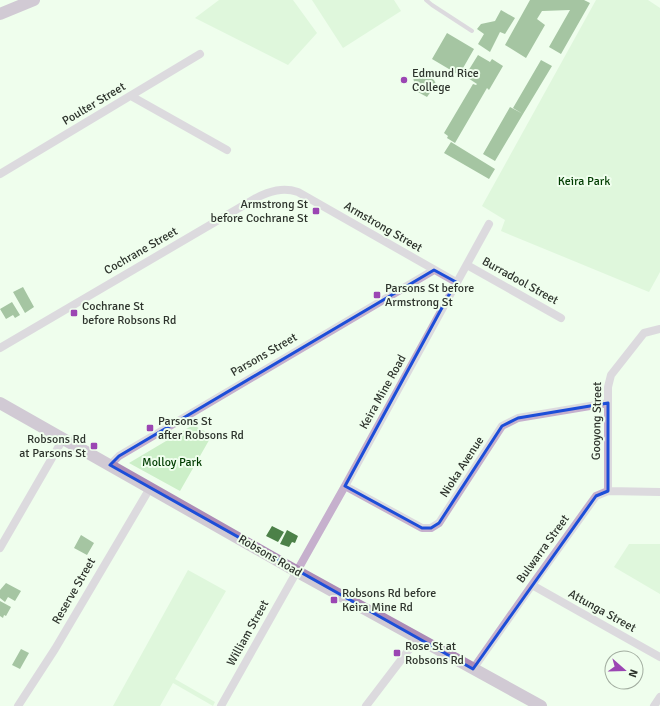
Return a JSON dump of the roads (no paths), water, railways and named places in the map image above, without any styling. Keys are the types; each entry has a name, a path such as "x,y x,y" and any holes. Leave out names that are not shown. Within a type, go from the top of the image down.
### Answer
{"main road":[{"path":"0,14 34,0"},
{"name":"Robsons Road","path":"0,403 417,639 541,706"}],"street":[{"name":"Poulter Street","path":"0,174 200,54"},
{"path":"131,96 228,150"},
{"name":"Cochrane Street","path":"0,348 256,198 279,190 286,189 298,192"},
{"name":"Armstrong Street","path":"298,192 456,282"},
{"name":"Keira Mine Road","path":"296,571 345,486 489,224"},
{"name":"Burradool Street","path":"467,265 561,318"},
{"name":"Parsons Street","path":"110,465 119,456 434,270"},
{"name":"Gooyong Street","path":"608,491 608,387 611,375 644,333 660,329"},
{"name":"Nioka Avenue","path":"345,486 422,528 431,528 439,523 502,426 518,418 608,403"},
{"path":"0,548 63,439"},
{"name":"Reserve Street","path":"18,706 55,649 150,488"},
{"path":"608,491 660,492"},
{"name":"Bulwarra Street","path":"473,669 596,496 608,491"},
{"name":"William Street","path":"221,706 296,571"},
{"name":"Attunga Street","path":"532,585 660,657"},
{"path":"366,706 417,639"},
{"path":"654,706 660,697"}],"lane":[{"path":"426,0 432,6 472,31"}],"place":[{"name":"Edmund Rice College","path":"404,80"},
{"name":"Armstrong St before Cochrane St","path":"316,211"},
{"name":"Parsons St before Armstrong St","path":"377,295"},
{"name":"Cochrane St before Robsons Rd","path":"74,313"},
{"name":"Parsons St after Robsons Rd","path":"150,428"},
{"name":"Robsons Rd at Parsons St","path":"94,446"},
{"name":"Robsons Rd before Keira Mine Rd","path":"334,600"},
{"name":"Rose St at Robsons Rd","path":"397,653"}],"park label":[{"name":"Keira Park","path":"584,181"},
{"name":"Molloy Park","path":"172,462"}]}
